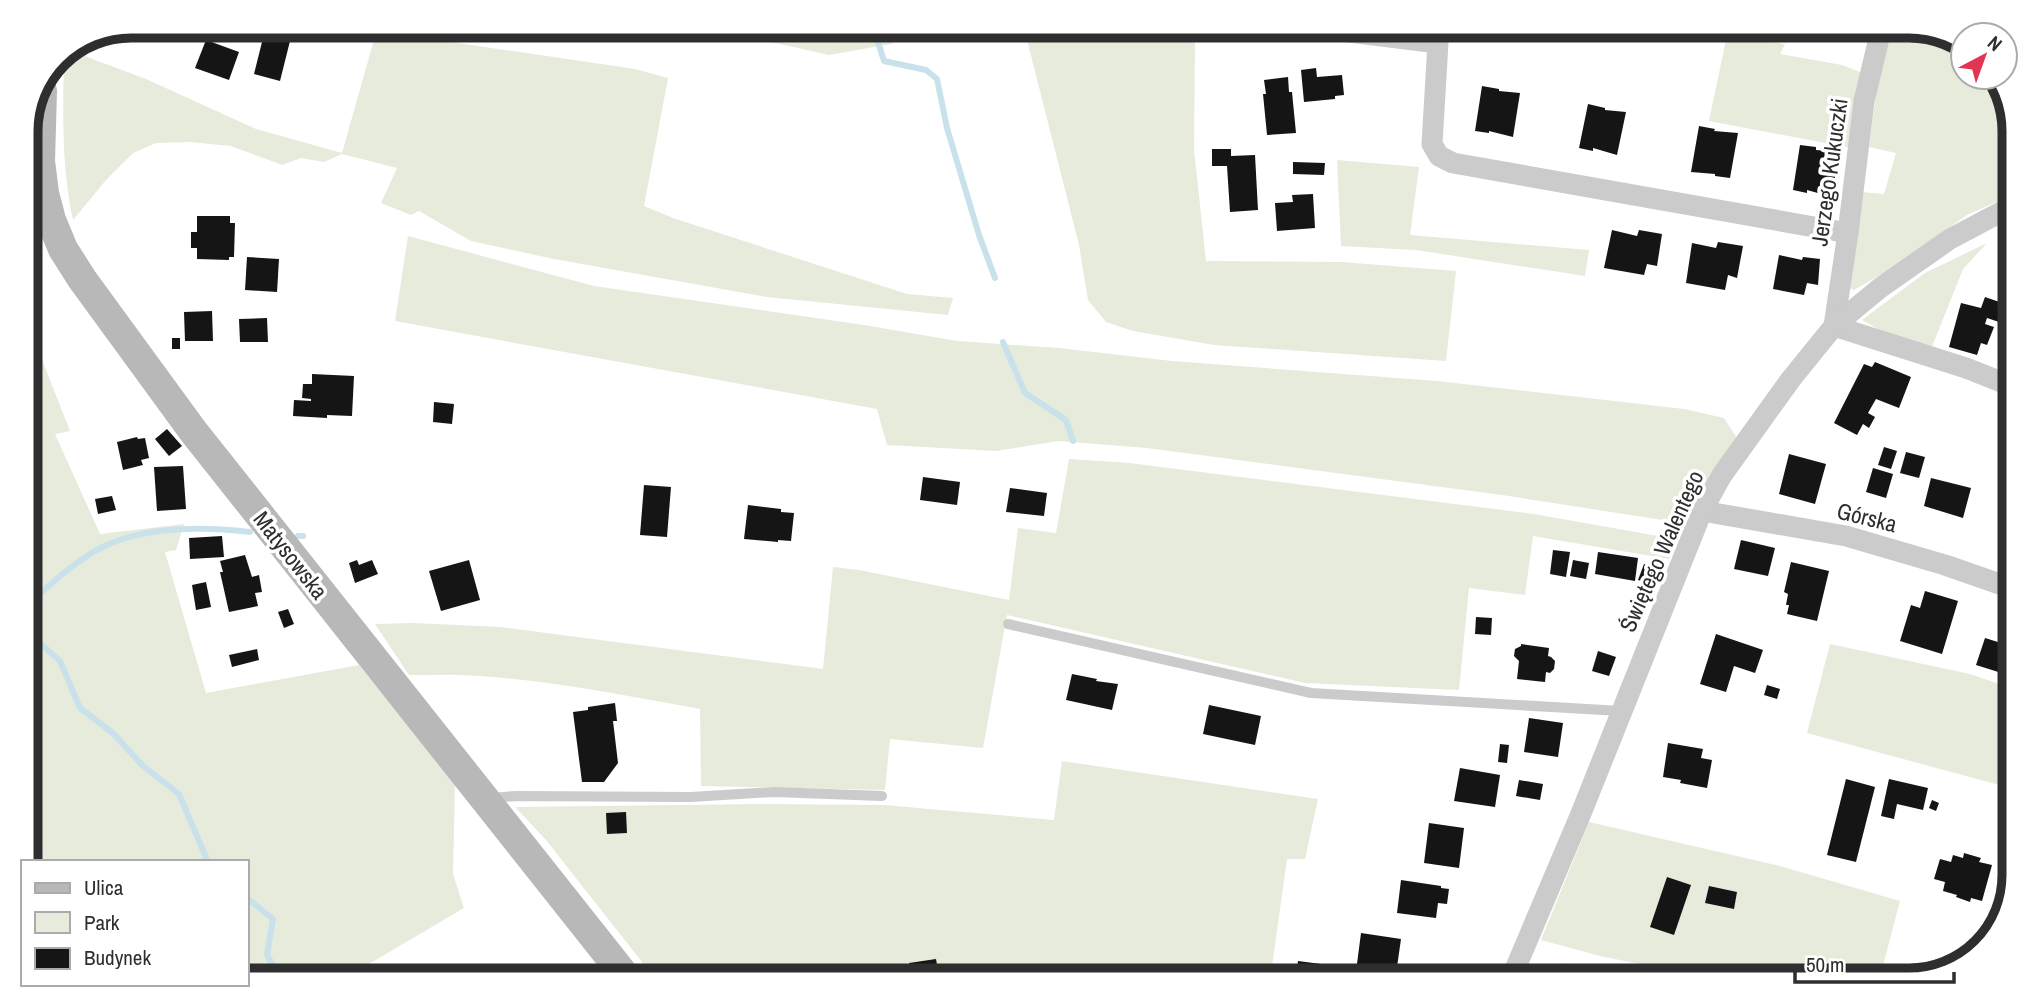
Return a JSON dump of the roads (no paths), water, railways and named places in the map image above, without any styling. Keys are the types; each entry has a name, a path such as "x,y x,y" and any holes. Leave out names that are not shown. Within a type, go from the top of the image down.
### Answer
{"street":[{"path":"1398,38 1438,43 1432,144 1439,156 1453,163 1848,233"},
{"name":"Jerzego Kukuczki","path":"1834,326 1864,102 1879,38"},
{"name":"Matysowska","path":"41,110 40,161 44,193 63,249 193,431 619,968"},
{"name":"Świętego Walentego","path":"1516,968 1702,511 1729,465 1791,379 1834,326 1880,288 1950,239 2001,212"},
{"path":"1834,326 2001,382"},
{"name":"Górska","path":"1702,511 1846,536 2002,585"}],"lane":[{"path":"1008,624 1311,693 1621,711"},
{"path":"485,799 507,796 691,797 774,792 882,796"}],"waterway":[{"path":"877,38 884,61 926,70 937,79 947,128 979,235 995,278"},
{"path":"1003,342 1025,393 1066,420 1073,441"},
{"path":"39,594 76,563 102,547 122,539 164,530 250,532"},
{"path":"298,536 303,536"},
{"path":"39,642 60,661 80,708 113,733 143,766 179,794 207,860"},
{"path":"248,899 273,919 267,955 274,968"}]}
